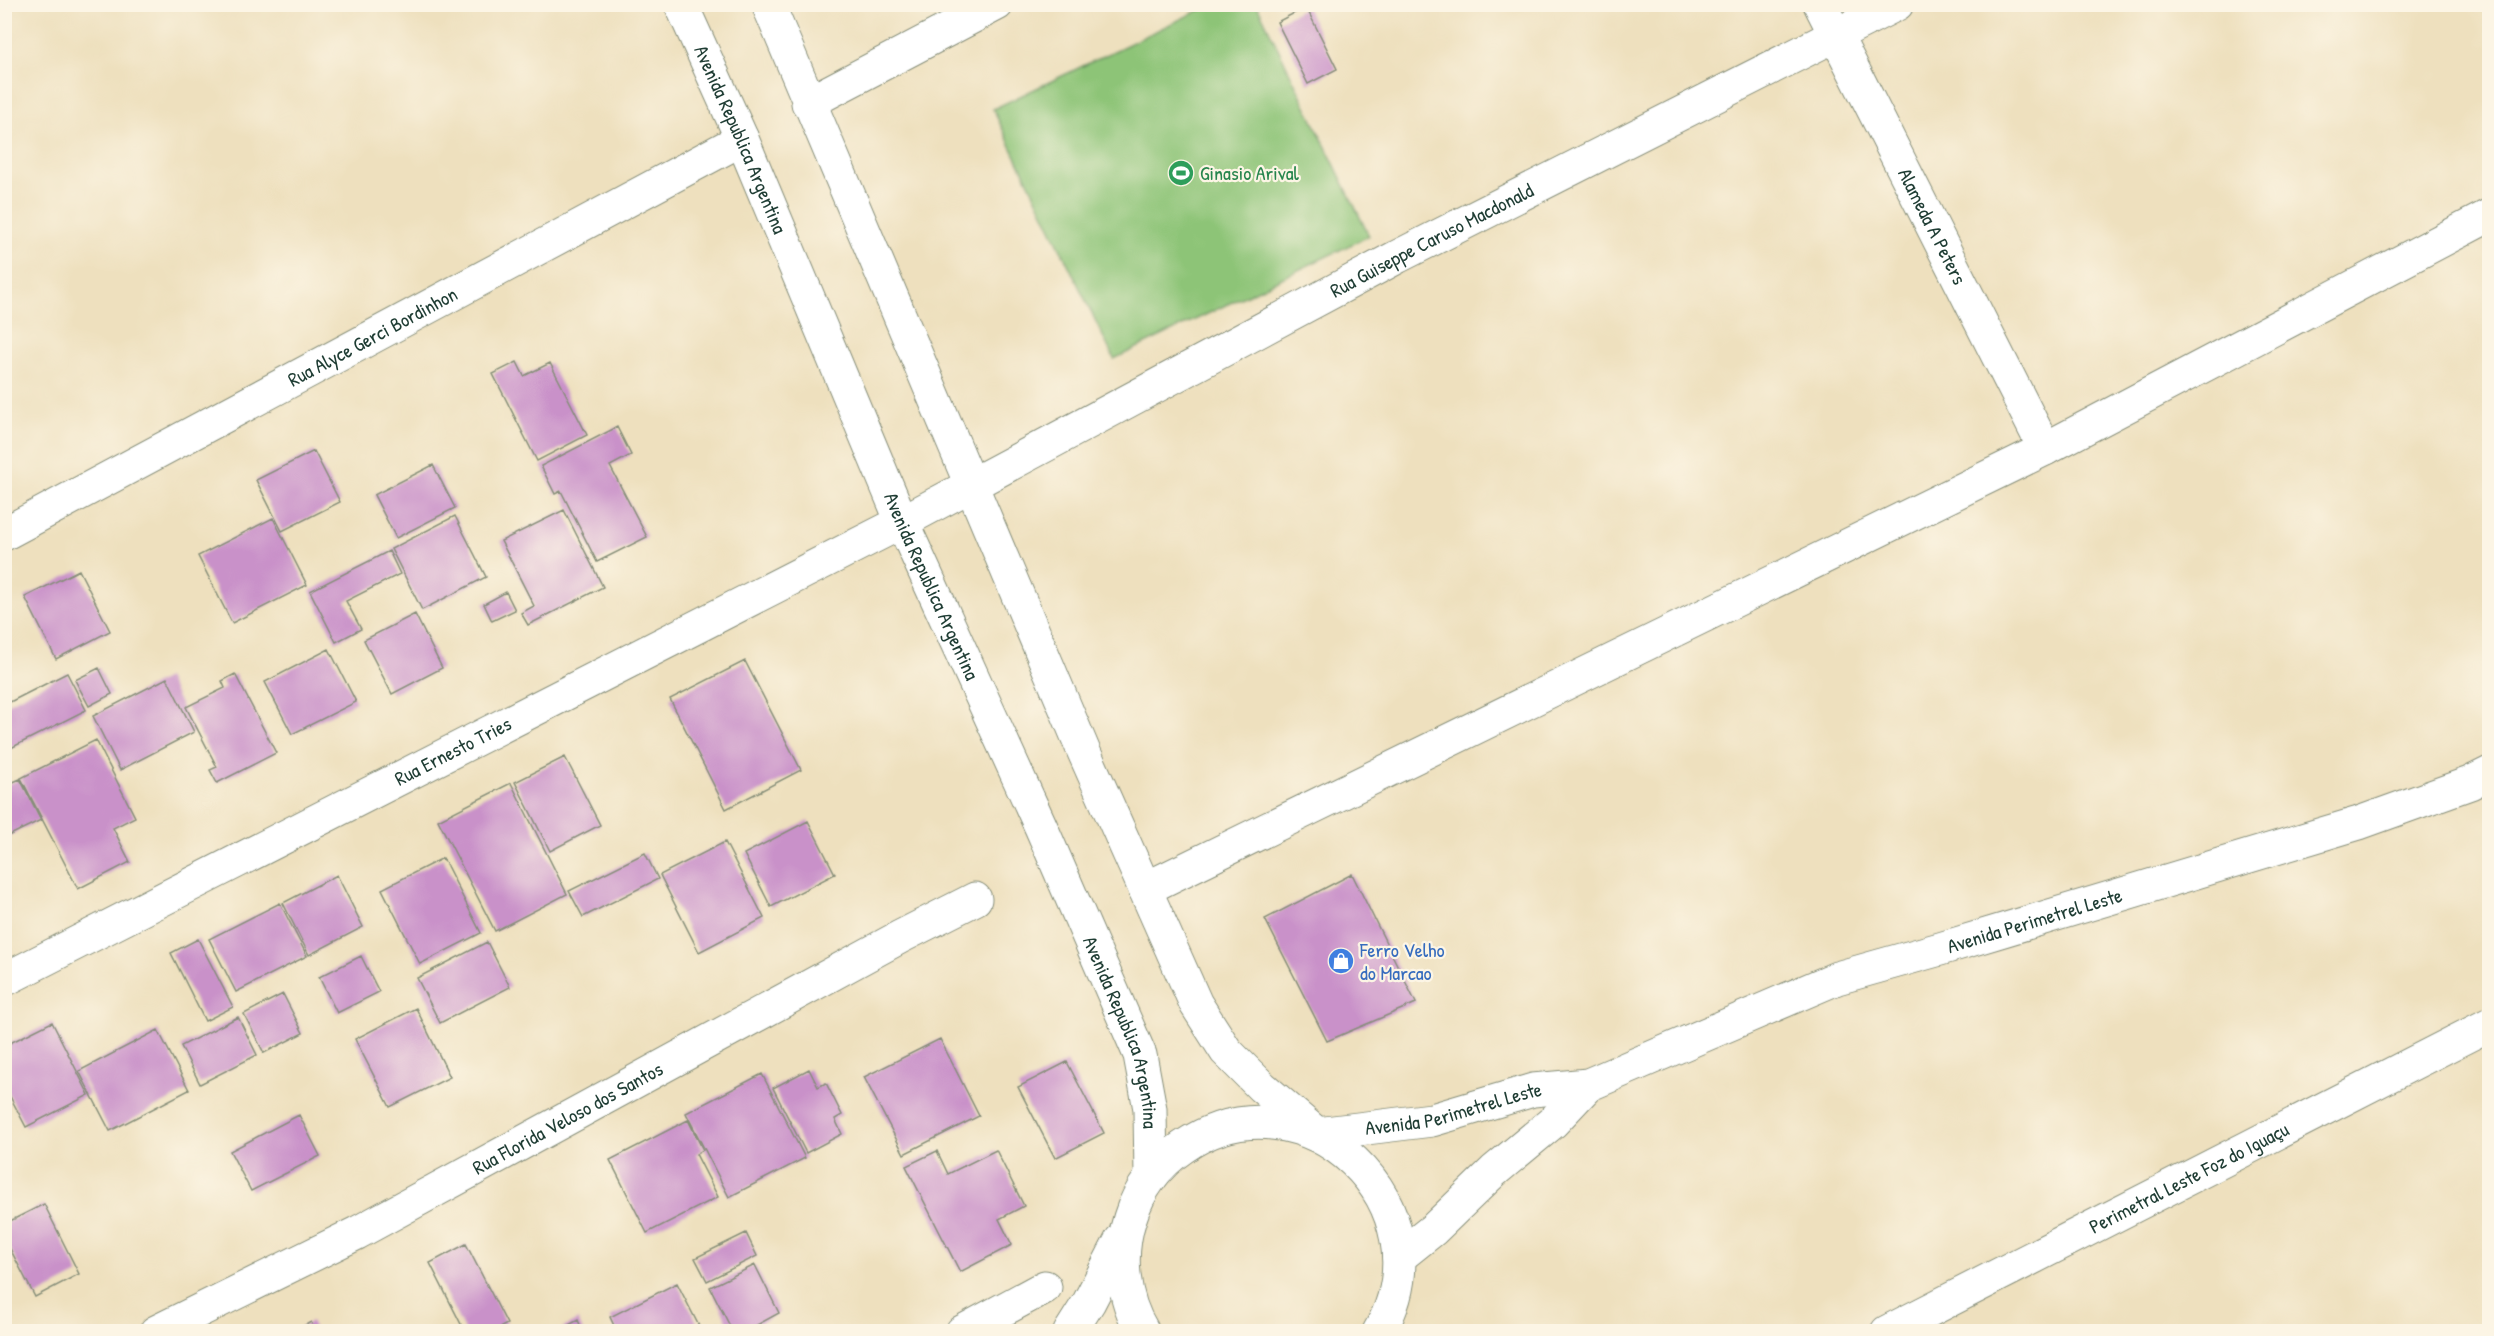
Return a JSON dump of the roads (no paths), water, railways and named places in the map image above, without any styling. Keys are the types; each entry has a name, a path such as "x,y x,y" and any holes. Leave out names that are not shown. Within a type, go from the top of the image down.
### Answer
{"main road":[{"name":"Avenida Republica Argentina","path":"681,4 742,139 902,522 1041,827 1140,1055 1150,1109 1150,1177"},
{"path":"768,4 808,104 970,484 1196,1004 1226,1052 1262,1087 1366,1172 1383,1198 1394,1227 1398,1257 1396,1289 1384,1327"},
{"path":"808,104 997,4"},
{"name":"Alameda A Peters","path":"1820,4 2045,449"},
{"name":"Rua Guiseppe Caruso Macdonald","path":"902,522 1387,262 1897,4"},
{"name":"Rua Alyce Gerci Bordinhon","path":"4,534 742,139"},
{"path":"1145,889 2045,449 2490,215"},
{"name":"Rua Ernesto Tries","path":"4,980 902,522"},
{"name":"Avenida Perimetrel Leste","path":"1317,1134 1432,1120 1533,1090 1588,1085 1837,978 2359,823 2470,783 2490,773"},
{"name":"Rua Florida Veloso dos Santos","path":"156,1332 357,1233 900,937 975,899"},
{"name":"Perimetral Leste Foz do Iguaçu","path":"1887,1332 2490,1024"},
{"name":"Avenida Perimetrel Leste","path":"1398,1257 1434,1229 1494,1171 1553,1122 1588,1085"},
{"path":"1070,1332 1089,1302 1125,1233 1135,1203 1150,1177 1172,1155 1197,1137 1226,1126 1257,1122 1287,1125 1317,1134"},
{"path":"1125,1233 1123,1264 1127,1295 1143,1332"},
{"path":"962,1332 1045,1287"}],"place":[{"name":"Ginasio Arival","path":"1181,173"},
{"name":"Ferro Velho do Marcao","path":"1341,961"}]}
